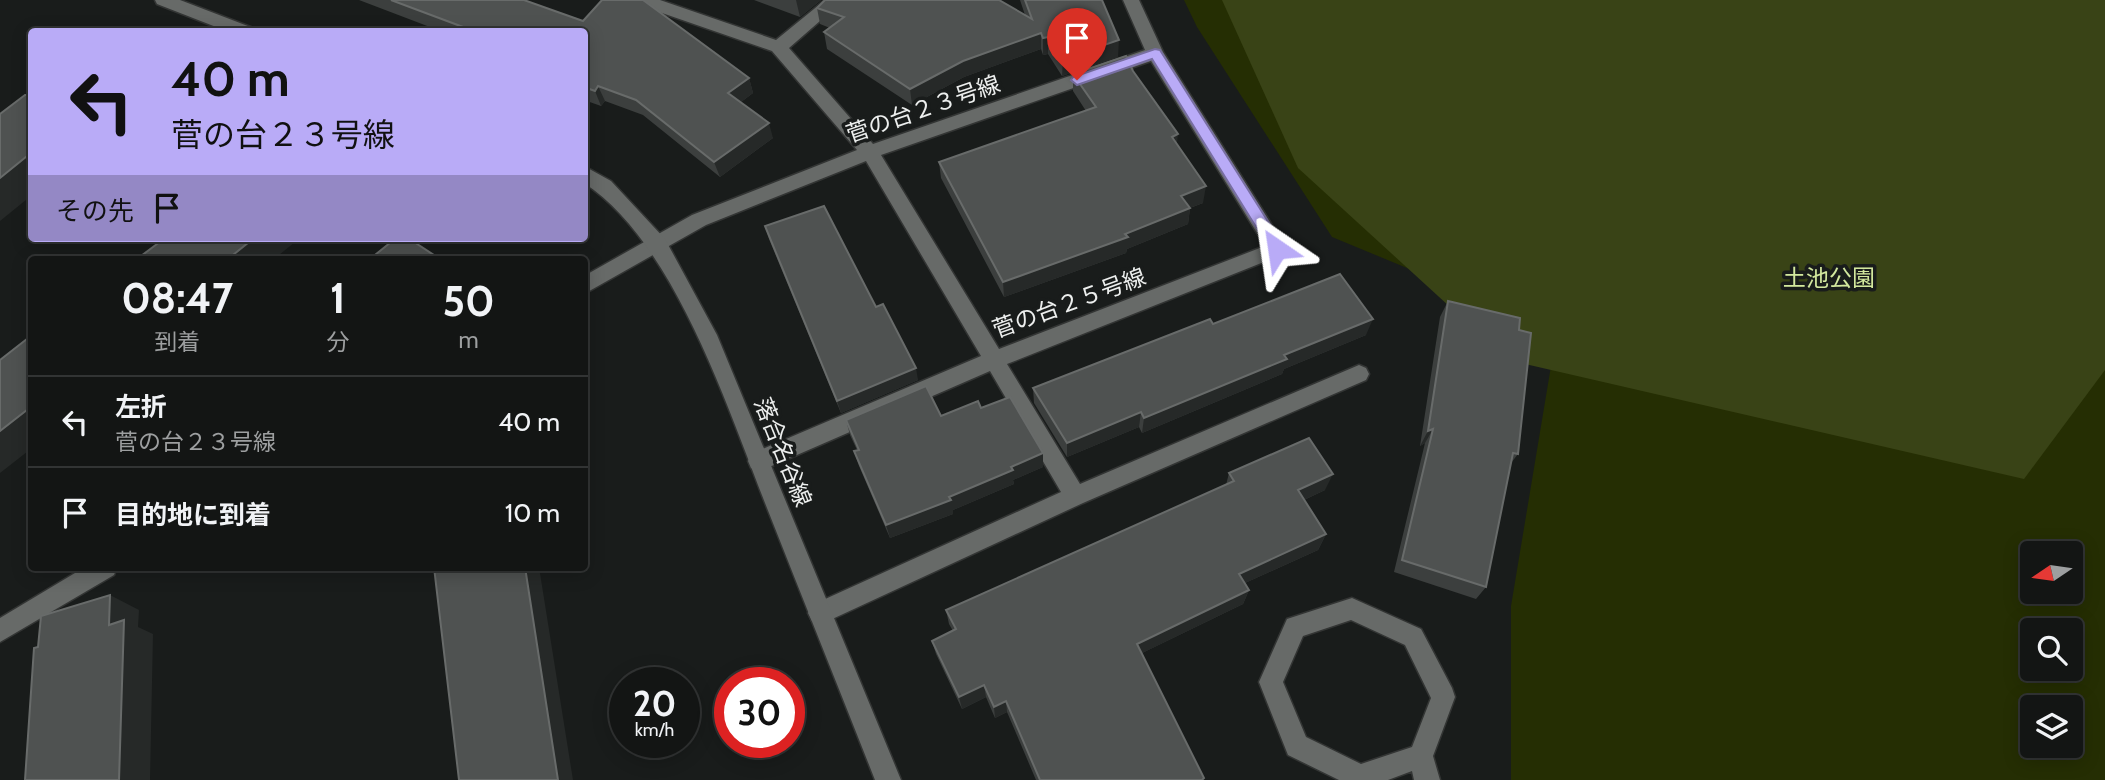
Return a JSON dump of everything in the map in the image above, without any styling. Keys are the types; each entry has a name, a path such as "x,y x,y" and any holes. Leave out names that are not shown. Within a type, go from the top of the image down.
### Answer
{"street":[{"path":"163,0 236,28"},
{"name":"菅の台２５号線","path":"642,0 778,47 870,152 994,360 1277,249 1155,53"},
{"path":"778,47 836,0"},
{"path":"1131,0 1155,53"},
{"name":"菅の台２３号線","path":"588,284 699,220 870,152 1155,53"},
{"name":"落合名谷線","path":"588,176 604,186 658,244 710,341 888,780"},
{"path":"759,461 994,360 1076,496"},
{"path":"820,613 1076,496 1359,374"},
{"path":"0,631 99,571"},
{"path":"1352,609 1413,637 1443,697 1424,768 1360,777 1297,746 1271,682 1295,627 1352,609"}],"green space":[{"name":"土池公園","path":"1184,0 2105,0 2105,780 1511,780 1511,606 1557,330 1332,237 1197,27"},
{"path":"1222,0 2105,0 2105,370 2024,479 1508,360 1298,168"}],"building":[{"path":"391,0 524,0 583,21 602,0 643,0 749,78 728,93 769,123 714,162 636,100 598,86 595,91 588,88 588,28 463,27"},
{"path":"825,0 999,0 1032,19 1025,0 1102,0 1119,40 1063,59 1048,37 1043,38 1041,33 963,61 910,89 824,32 844,17 817,8"},
{"path":"1126,56 1133,71 1178,134 1172,137 1206,186 1181,196 1190,208 1125,234 1128,237 1003,282 939,162 1096,107 1073,74"},
{"path":"28,95 28,155 0,178 0,114"},
{"path":"824,206 876,307 883,304 916,368 837,401 765,226"},
{"path":"160,242 249,242 232,256 141,256"},
{"path":"391,242 414,242 435,256 374,256"},
{"path":"1340,274 1373,319 1284,355 1287,359 1144,418 1141,412 1067,443 1033,388 1210,319 1213,324"},
{"path":"1448,301 1520,318 1519,330 1531,333 1518,454 1513,453 1486,587 1402,560 1433,429 1428,431"},
{"path":"28,338 28,409 0,431 0,360"},
{"path":"926,386 941,416 978,401 981,408 1010,397 1043,453 1011,467 1013,470 949,497 951,500 886,525 854,451 859,450 846,420"},
{"path":"1309,438 1333,474 1298,490 1326,534 1239,574 1249,590 1137,644 1204,778 1202,780 1040,780 1006,701 994,707 984,685 959,697 932,641 956,629 946,610 1234,481 1229,473"},
{"path":"434,571 526,571 558,780 459,780"},
{"path":"110,595 109,625 124,620 119,780 25,780 34,648 38,647 41,616"}],"route":[{"path":"1077,80 1155,53 1277,249"}]}
